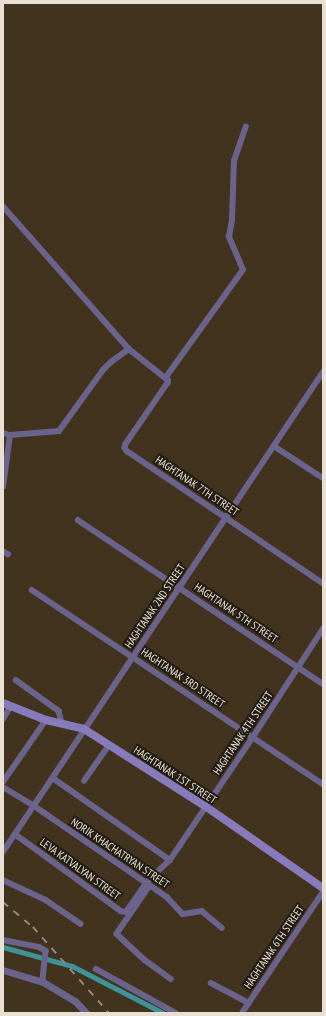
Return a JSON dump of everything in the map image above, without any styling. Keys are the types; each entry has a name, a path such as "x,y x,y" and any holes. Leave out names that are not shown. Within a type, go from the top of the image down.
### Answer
{"main road":[{"name":"HAGHTANAK 1ST STREET","path":"3,703 46,720 84,729 205,806 323,888"}],"street":[{"path":"3,206 129,349 167,380 243,270 229,237 232,220 234,161 246,127"},
{"path":"3,433 10,435 59,431 103,370 129,349"},
{"name":"HAGHTANAK 2ND STREET","path":"3,852 132,656 180,588 322,375"},
{"name":"HAGHTANAK 7TH STREET","path":"167,380 125,448 127,451 323,583"},
{"path":"3,487 10,435"},
{"path":"274,446 323,478"},
{"name":"HAGHTANAK 5TH STREET","path":"78,520 323,684"},
{"name":"HAGHTANAK 3RD STREET","path":"32,590 323,784"},
{"name":"HAGHTANAK 4TH STREET","path":"148,885 170,860 253,737 323,629"},
{"path":"16,680 58,711 62,723"},
{"path":"3,719 11,706"},
{"path":"3,782 46,720"},
{"path":"84,781 109,745"},
{"path":"53,778 170,860"},
{"name":"NORIK KHACHATRYAN STREET","path":"3,787 33,805 166,897 183,914 202,911 222,928"},
{"name":"LEVA KATVALYAN STREET","path":"15,834 121,912 126,912 148,885"},
{"path":"3,880 46,900 81,924"},
{"path":"148,885 117,932 118,936 145,960 172,979"},
{"name":"HAGHTANAK 6TH STREET","path":"242,1013 323,892"},
{"path":"3,940 46,951 43,982"},
{"path":"96,969 176,1013"},
{"path":"3,970 43,982 75,1001 86,1013"},
{"path":"211,983 249,1003"}],"waterway":[{"path":"3,947 72,966 163,1013"}],"railway":[{"path":"3,902 33,927 109,1013"}]}
